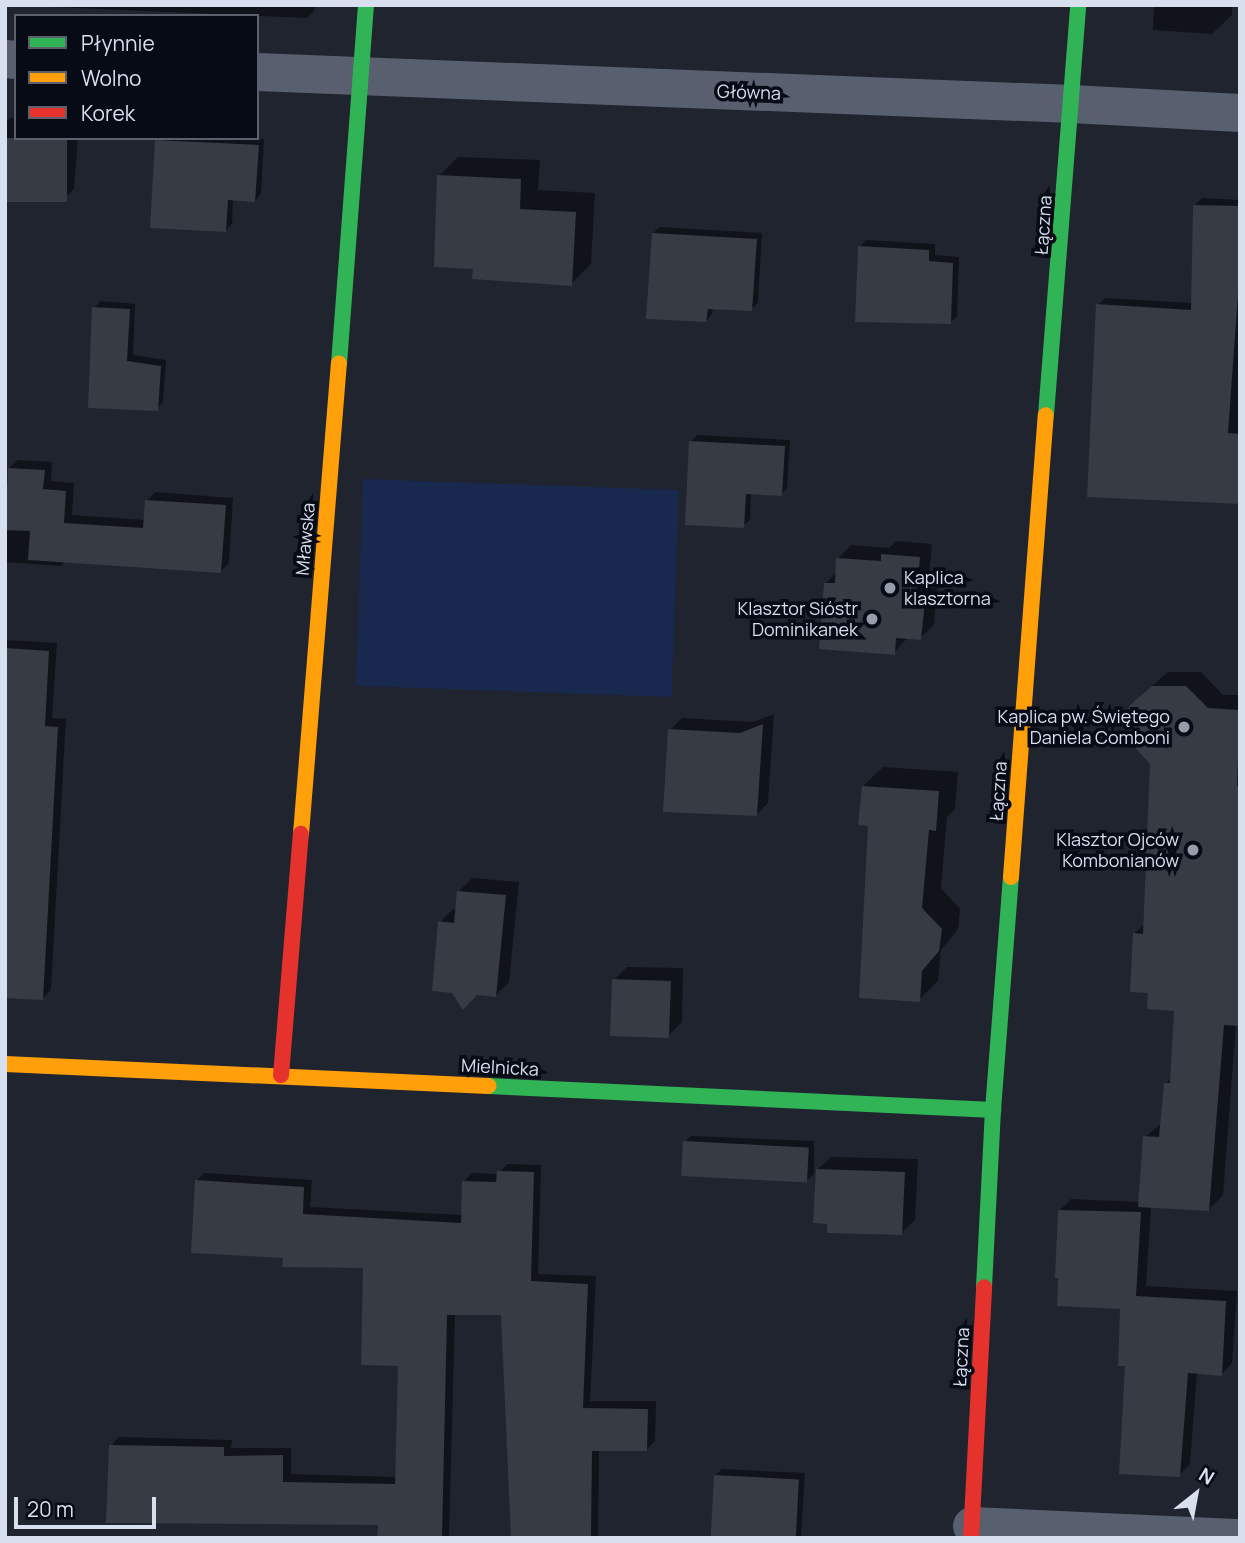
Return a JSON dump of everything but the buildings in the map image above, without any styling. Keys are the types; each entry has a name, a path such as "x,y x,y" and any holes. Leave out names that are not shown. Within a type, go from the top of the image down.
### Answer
{"street":[{"name":"Mławska","path":"281,1075 363,77 366,5"},
{"name":"Łączna","path":"971,1532 993,1110 1078,5"},
{"name":"Główna","path":"259,72 1240,113"},
{"name":"Mielnicka","path":"5,1064 993,1110"},
{"path":"971,1532 1240,1538"}],"shaded area":[{"path":"363,479 679,490 672,697 356,686"}],"traffic: fast":[{"path":"339,364 366,5"},
{"path":"1046,415 1078,5"},
{"path":"984,1287 993,1110 1011,877"},
{"path":"488,1086 993,1110"}],"traffic: slow":[{"path":"301,834 339,364"},
{"path":"1011,877 1046,415"},
{"path":"5,1064 488,1086"}],"traffic: jam":[{"path":"281,1075 301,834"},
{"path":"971,1538 984,1287"}],"place":[{"name":"Kaplica klasztorna","path":"890,588"},
{"name":"Klasztor Sióstr Dominikanek","path":"872,619"},
{"name":"Kaplica pw. Świętego Daniela Comboni","path":"1184,727"},
{"name":"Klasztor Ojców Kombonianów","path":"1193,850"}]}
